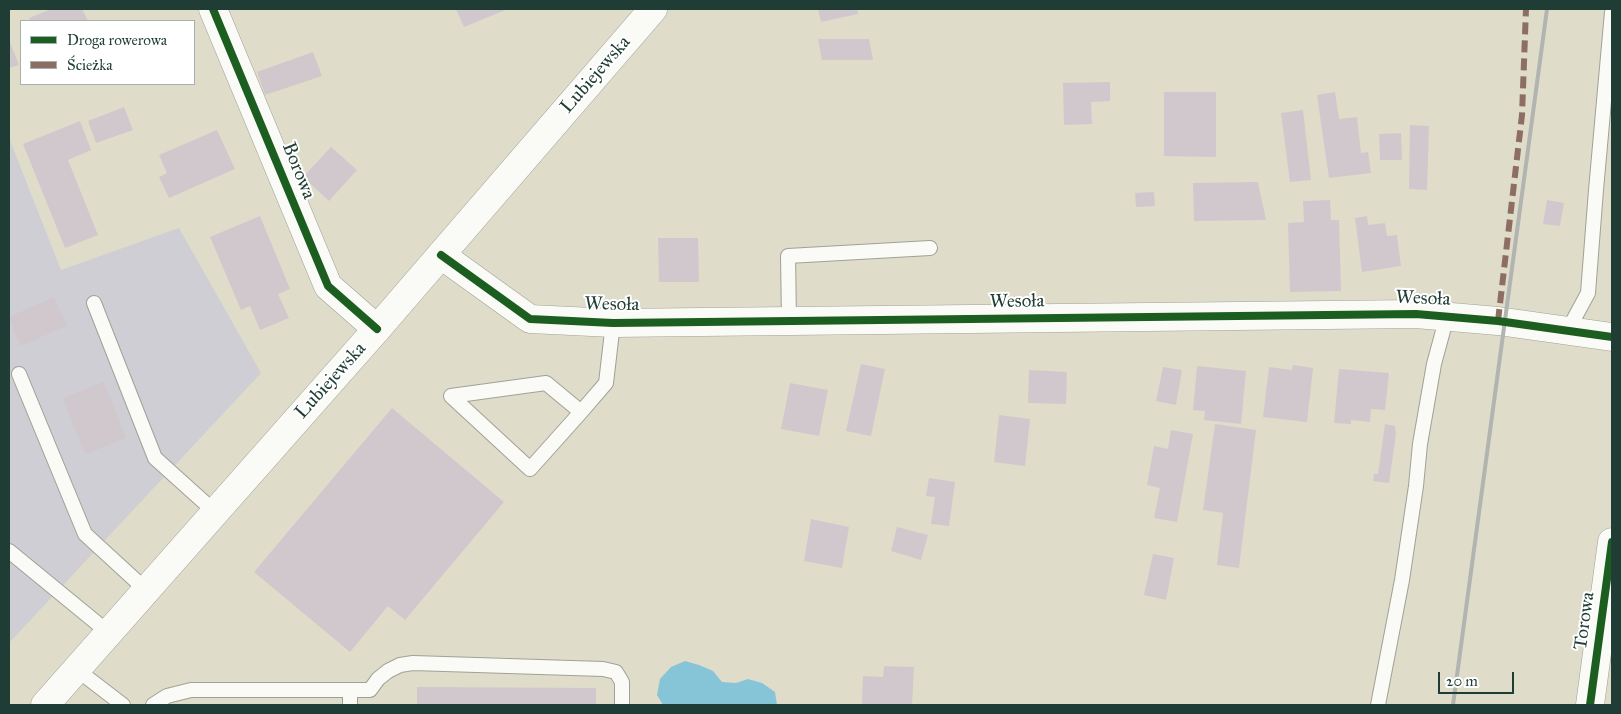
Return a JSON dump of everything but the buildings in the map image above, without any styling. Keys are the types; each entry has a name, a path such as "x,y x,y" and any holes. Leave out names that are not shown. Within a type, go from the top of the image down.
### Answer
{"street":[{"name":"Borowa","path":"213,9 328,286 377,329"},
{"name":"Lubiejewska","path":"45,705 377,329 653,9"},
{"name":"Wesoła","path":"441,255 530,319 613,323 1416,314 1568,330 1612,337"},
{"name":"Torowa","path":"1590,705 1612,542"}],"lane":[{"path":"1568,330 1588,293 1612,12"},
{"path":"788,320 788,256 930,248"},
{"path":"94,303 154,458 215,512"},
{"path":"1378,705 1402,580 1420,444 1432,373 1447,316"},
{"path":"580,412 546,383 451,396 530,469 606,383 613,323"},
{"path":"19,374 85,534 146,590"},
{"path":"9,551 109,633"},
{"path":"153,705 167,696 191,690 370,690 388,671 400,665 413,663 603,669 616,672 622,682 622,705"},
{"path":"76,669 123,705"},
{"path":"350,690 350,705"}],"shaded area":[{"path":"9,138 61,270 179,228 261,373 9,643"}],"water":[{"path":"685,661 713,671 722,682 736,683 748,679 762,683 775,692 777,705 663,705 657,695 660,679 671,667"}],"railway":[{"path":"1453,705 1547,9"}],"marked path":[{"path":"1498,321 1522,115 1526,9"}],"cycle path":[{"path":"213,9 328,286 377,329"},
{"path":"441,255 530,319 613,323 1416,314 1498,321 1612,337"},
{"path":"1590,705 1612,542"}]}
